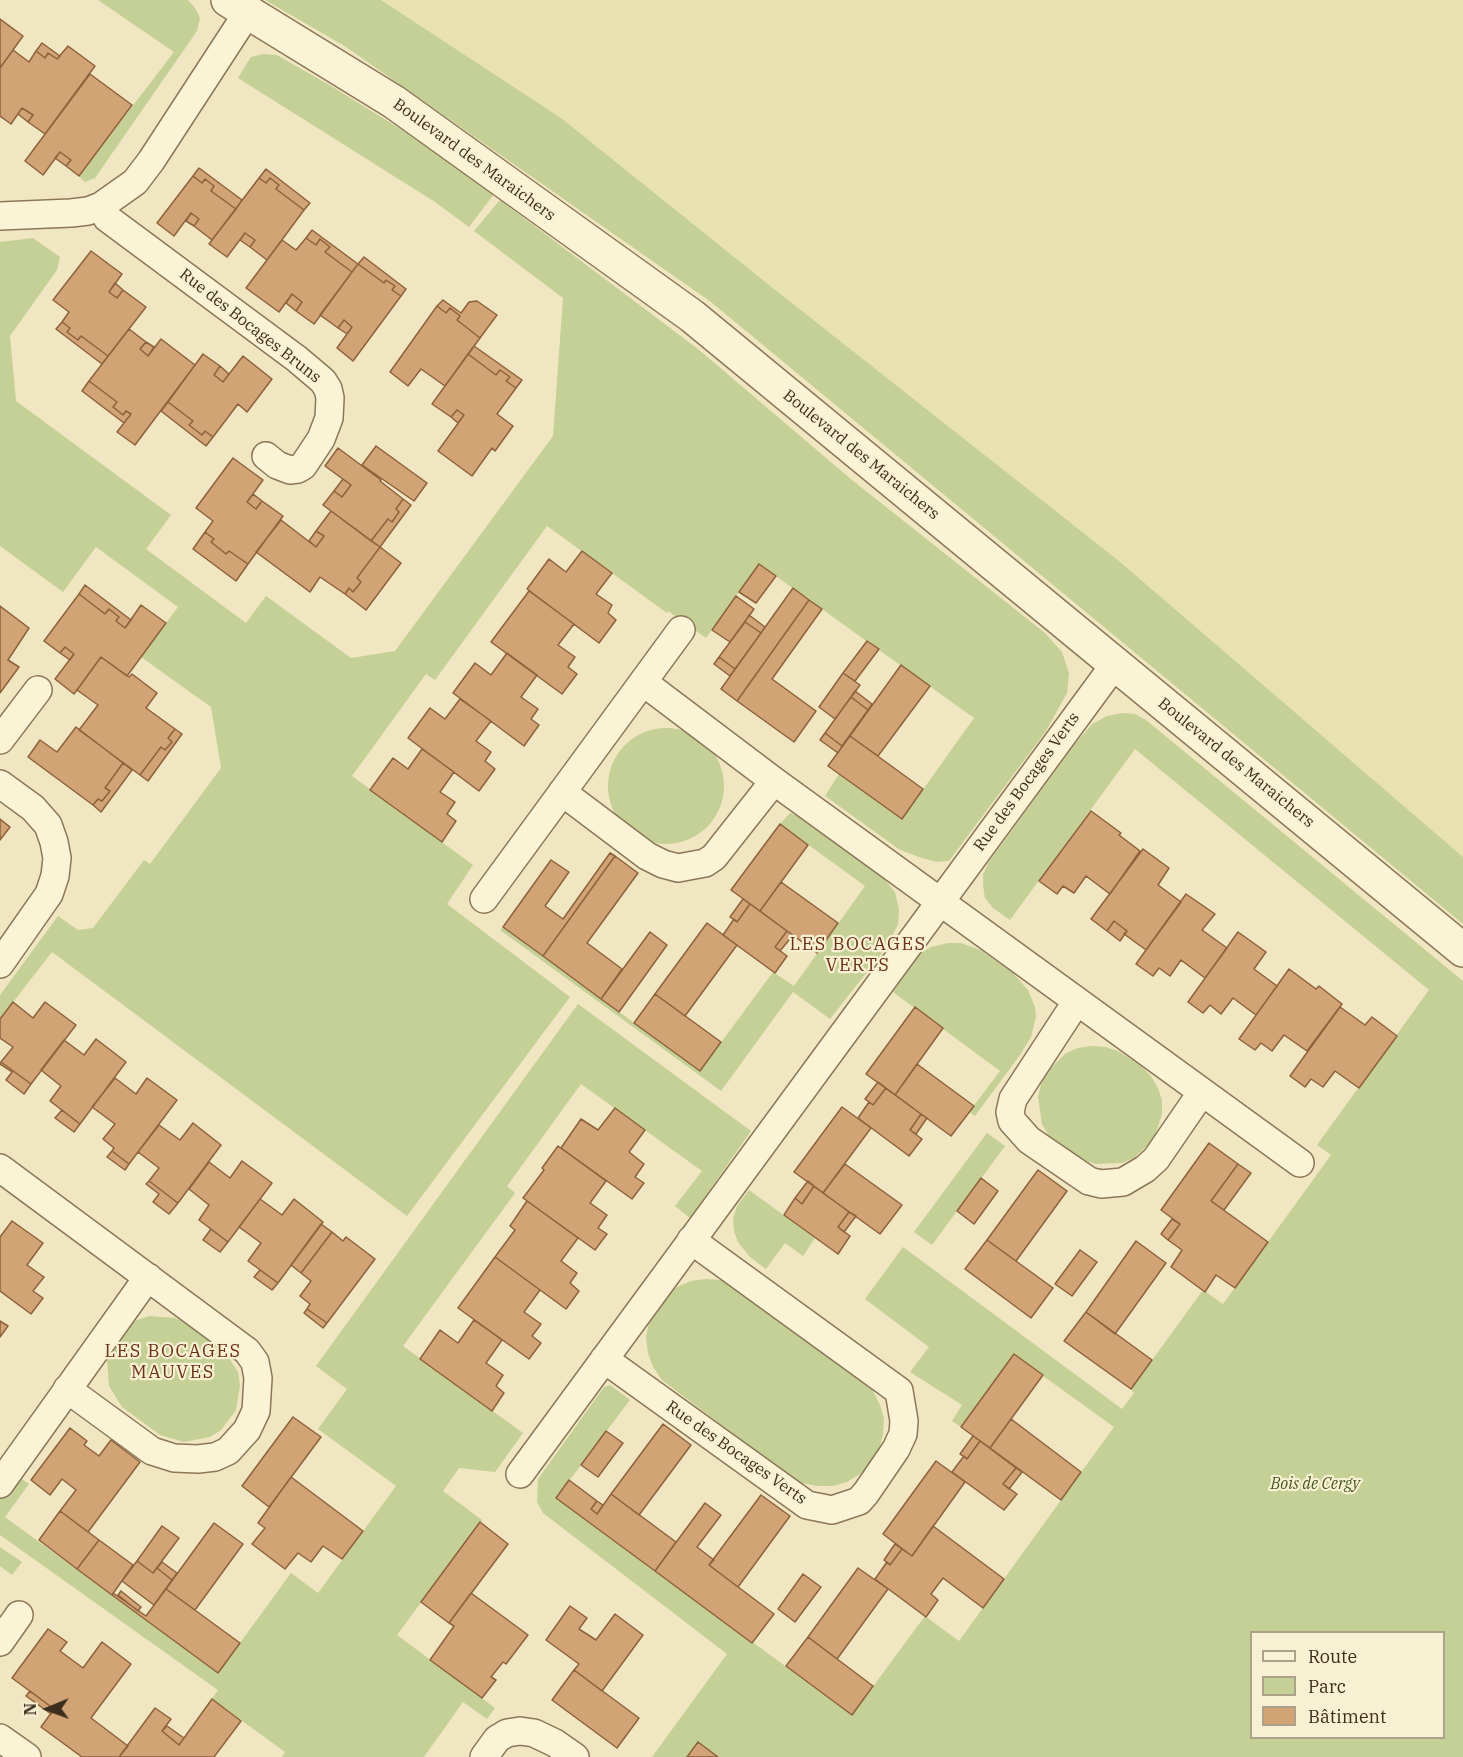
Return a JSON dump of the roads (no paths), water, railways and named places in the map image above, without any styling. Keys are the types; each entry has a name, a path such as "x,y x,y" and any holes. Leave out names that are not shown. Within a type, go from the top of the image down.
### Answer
{"street":[{"name":"Boulevard des Maraichers","path":"238,6 394,102 692,316 1463,950"}],"lane":[{"path":"0,216 71,213 101,206 135,182 151,161 238,6"},
{"name":"Rue des Bocages Bruns","path":"101,206 107,218 297,359 323,381 330,398 329,418 321,439 303,466 298,470 290,470 277,465 266,456"},
{"path":"484,899 681,630"},
{"name":"Rue des Bocages Verts","path":"520,1474 1115,664"},
{"path":"643,682 774,781 1300,1163"},
{"path":"0,740 38,690"},
{"path":"562,792 648,856 663,864 678,868 705,863 714,857 774,781"},
{"path":"0,784 33,808 48,825 57,858 55,876 49,894 0,964"},
{"path":"1077,1001 1013,1099 1010,1112 1012,1121 1029,1140 1089,1181 1101,1184 1123,1182 1145,1169 1156,1159 1202,1092"},
{"path":"0,1168 247,1351 255,1362 258,1378 256,1411 247,1430 228,1451 215,1457 198,1459 174,1458 152,1451 68,1389"},
{"name":"Rue des Bocages Verts","path":"604,1359 807,1505 832,1510 853,1503 867,1493 896,1449 903,1434 904,1421 899,1391 691,1240"},
{"path":"0,1484 148,1277"},
{"path":"0,1641 19,1615"},
{"path":"484,1757 497,1739 507,1732 520,1731 534,1732 575,1757"},
{"path":"0,1738 27,1757"}],"district":[{"name":"LES BOCAGES VERTS","path":"858,955"},
{"name":"LES BOCAGES MAUVES","path":"173,1362"}],"park label":[{"name":"Bois de Cergy","path":"1315,1484"}]}
